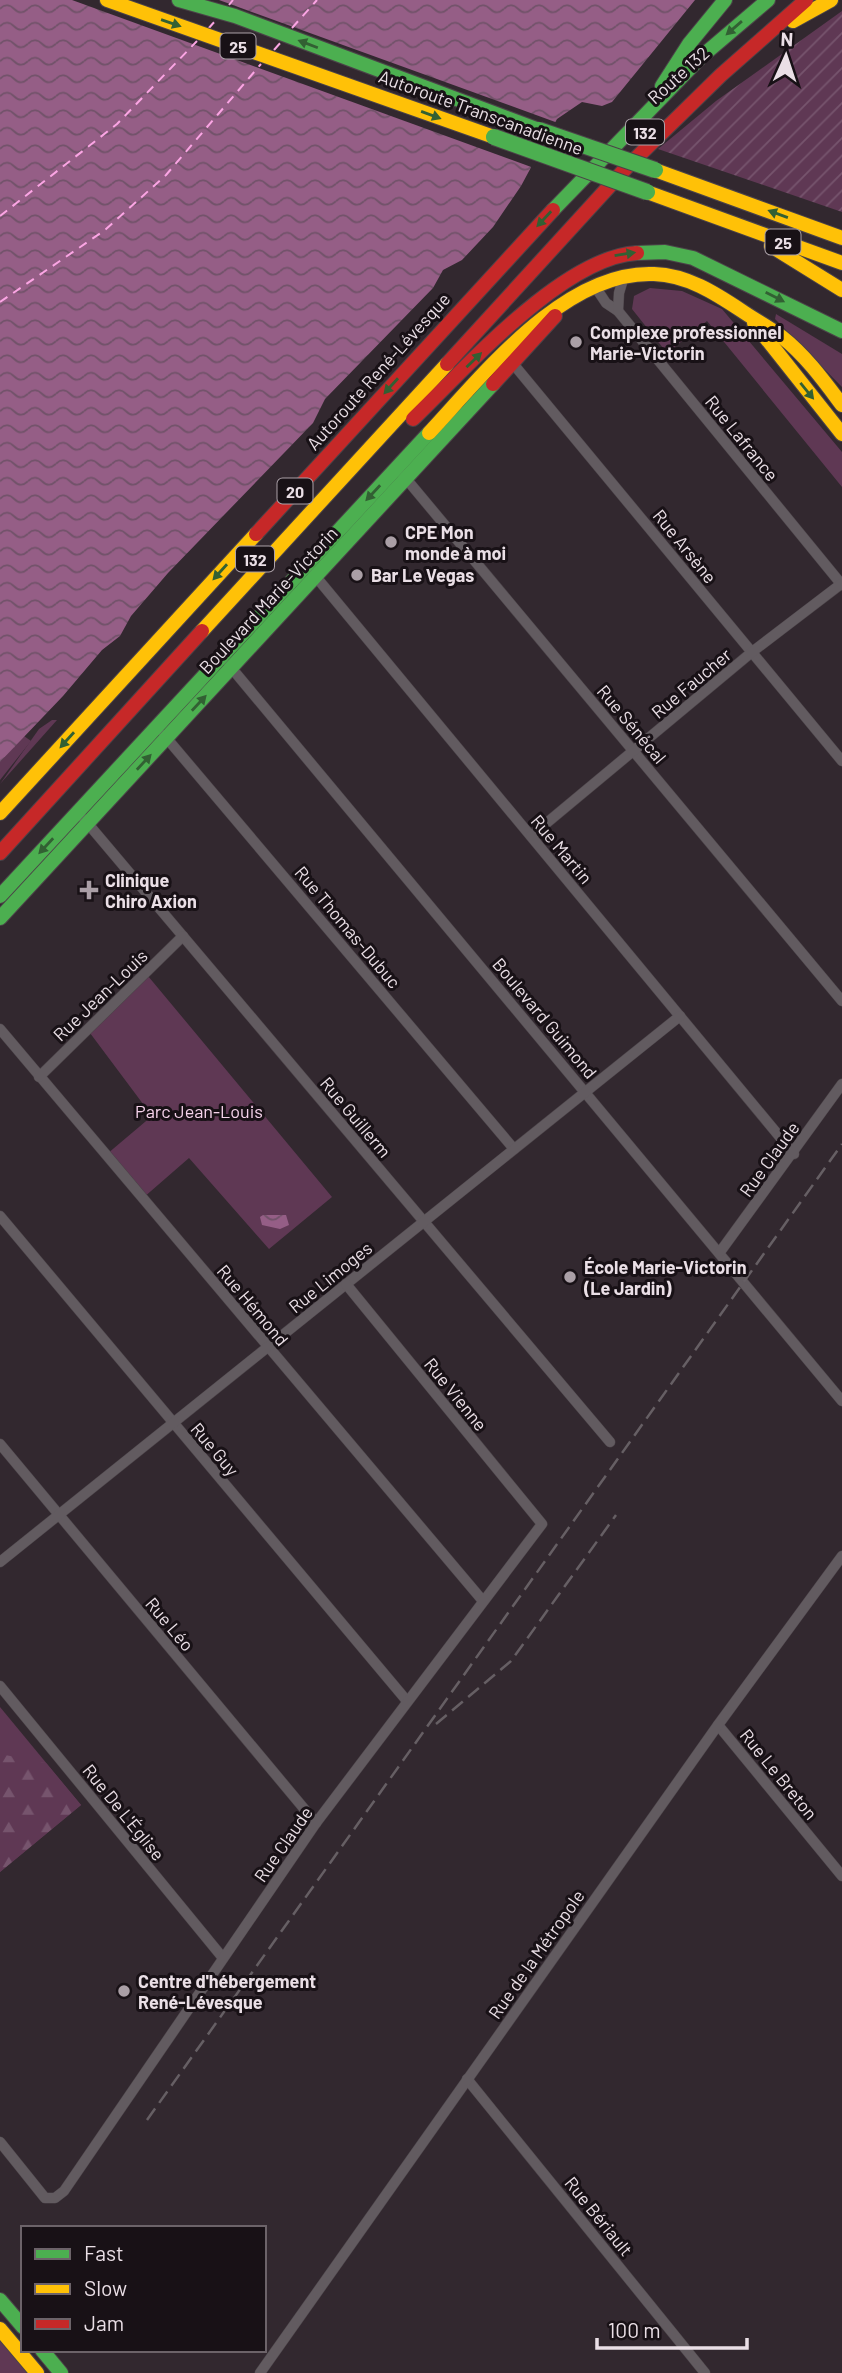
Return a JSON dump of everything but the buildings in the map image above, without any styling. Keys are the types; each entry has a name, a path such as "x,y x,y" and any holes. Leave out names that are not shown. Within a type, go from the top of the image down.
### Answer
{"main road":[{"name":"Autoroute Transcanadienne","path":"107,0 842,262"},
{"name":"Autoroute Transcanadienne","path":"179,0 235,16 842,238"},
{"path":"645,112 689,44 725,0"},
{"name":"Route 132","path":"645,112 701,57 768,0"},
{"name":"Route 132","path":"510,280 651,126 795,0"},
{"path":"0,853 626,168 762,37 806,0"},
{"path":"762,37 831,0"},
{"name":"Autoroute René-Lévesque","path":"0,813 485,282 645,112"},
{"path":"725,221 842,290"},
{"path":"0,868 390,442 490,344 570,277 613,256 646,251 672,253 713,265 842,333"},
{"name":"Boulevard Marie-Victorin","path":"0,896 82,818 162,732 508,358 529,327 594,285 624,276 647,273 680,278 720,295 782,337 842,405"},
{"name":"Autoroute René-Lévesque","path":"0,837 510,280"},
{"name":"Boulevard Marie-Victorin","path":"749,316 842,434"},
{"name":"Boulevard Marie-Victorin","path":"0,918 82,818"},
{"path":"0,2302 21,2325"},
{"path":"0,2329 37,2373"},
{"path":"44,2352 61,2373"}],"street":[{"path":"618,311 624,276"},
{"name":"Rue Lafrance","path":"594,285 601,298 618,311 841,584"},
{"name":"Rue Arsène","path":"508,358 842,761"},
{"name":"Rue Sénécal","path":"401,473 842,1001"},
{"name":"Rue Martin","path":"311,571 794,1154"},
{"name":"Rue Faucher","path":"531,836 752,652 841,584"},
{"name":"Boulevard Guimond","path":"226,663 842,1401"},
{"name":"Rue Thomas-Dubuc","path":"162,732 514,1149"},
{"name":"Rue Guillerm","path":"82,818 610,1442"},
{"name":"Rue Jean-Louis","path":"39,1077 183,936"},
{"name":"Rue Limoges","path":"0,1562 680,1016"},
{"name":"Rue Hémond","path":"0,1029 483,1601"},
{"name":"Rue Claude","path":"720,1252 794,1154 842,1084"},
{"name":"Rue Guy","path":"0,1216 407,1701"},
{"name":"Rue Vienne","path":"346,1284 542,1524"},
{"name":"Rue Léo","path":"0,1444 316,1823"},
{"name":"Rue Claude","path":"0,2142 45,2197 55,2198 64,2192 316,1823 542,1524"},
{"name":"Rue de la Métropole","path":"260,2373 718,1725 842,1556"},
{"name":"Rue De L'Église","path":"0,1686 223,1958"},
{"name":"Rue Le Breton","path":"718,1725 842,1876"},
{"name":"Rue Bériault","path":"467,2079 705,2373"}],"green space":[{"path":"842,11 842,212 658,149 716,101"},
{"path":"650,288 682,291 722,309 842,452 842,487 707,321 667,353 632,309 634,296"},
{"path":"776,314 842,354 842,387 775,319"},
{"path":"52,720 57,720 0,784 39,729"},
{"path":"24,736 31,741 0,780 0,762"},
{"name":"Parc Jean-Louis","path":"148,976 332,1197 269,1249 189,1158 143,1198 107,1154 152,1116 90,1033"},
{"path":"0,1707 81,1805 0,1872"},
{"path":"0,1754 46,1763 81,1805 0,1872"},
{"path":"0,2329 37,2373 0,2373"}],"water":[{"path":"0,0 695,0 612,102 602,106 582,102 557,119 521,186 493,227 462,260 443,270 433,288 325,399 313,423 168,573 131,616 120,636 102,650 63,696 0,762"},
{"path":"286,1215 289,1225 280,1229 262,1225 260,1217"}],"pier":[{"path":"72,0 219,0 558,123 534,168"}],"ferry route":[{"path":"229,5 233,0"},
{"path":"292,28 317,0"},
{"path":"208,29 216,20"},
{"path":"0,216 117,124 197,41"},
{"path":"274,50 282,41"},
{"path":"0,302 105,230 166,175 261,64"}],"railway":[{"path":"147,2120 842,1144"},
{"path":"436,1724 511,1661 616,1515"}],"traffic: fast":[{"path":"179,0 235,16 539,130"},
{"path":"662,86 689,44 725,0"},
{"path":"553,210 701,57 768,0"},
{"path":"539,130 655,170"},
{"path":"494,137 647,192"},
{"path":"637,253 665,252 693,258 842,331"},
{"path":"0,918 493,384"},
{"path":"0,896 429,433"},
{"path":"0,2300 21,2325"},
{"path":"44,2352 61,2373"}],"traffic: slow":[{"path":"107,0 494,137"},
{"path":"793,21 831,0"},
{"path":"655,170 842,238"},
{"path":"647,192 842,263"},
{"path":"771,246 842,290"},
{"path":"429,433 501,356 558,307 589,289 621,277 654,274 678,278 700,286 777,333 807,361 842,405"},
{"path":"754,323 842,434"},
{"path":"202,631 447,364"},
{"path":"0,813 256,534"},
{"path":"0,2329 37,2373"}],"traffic: jam":[{"path":"447,364 626,168 721,75 806,0"},
{"path":"256,534 553,210"},
{"path":"413,419 487,346 547,294 608,259 637,253"},
{"path":"493,384 555,316"},
{"path":"0,853 202,631"}],"place":[{"name":"Complexe professionnel Marie-Victorin","path":"576,342"},
{"name":"CPE Mon monde à moi","path":"391,542"},
{"name":"Bar Le Vegas","path":"357,575"},
{"name":"Clinique Chiro Axion","path":"89,890"},
{"name":"École Marie-Victorin (Le Jardin)","path":"570,1277"},
{"name":"Centre d'hébergement René-Lévesque","path":"124,1991"}]}
